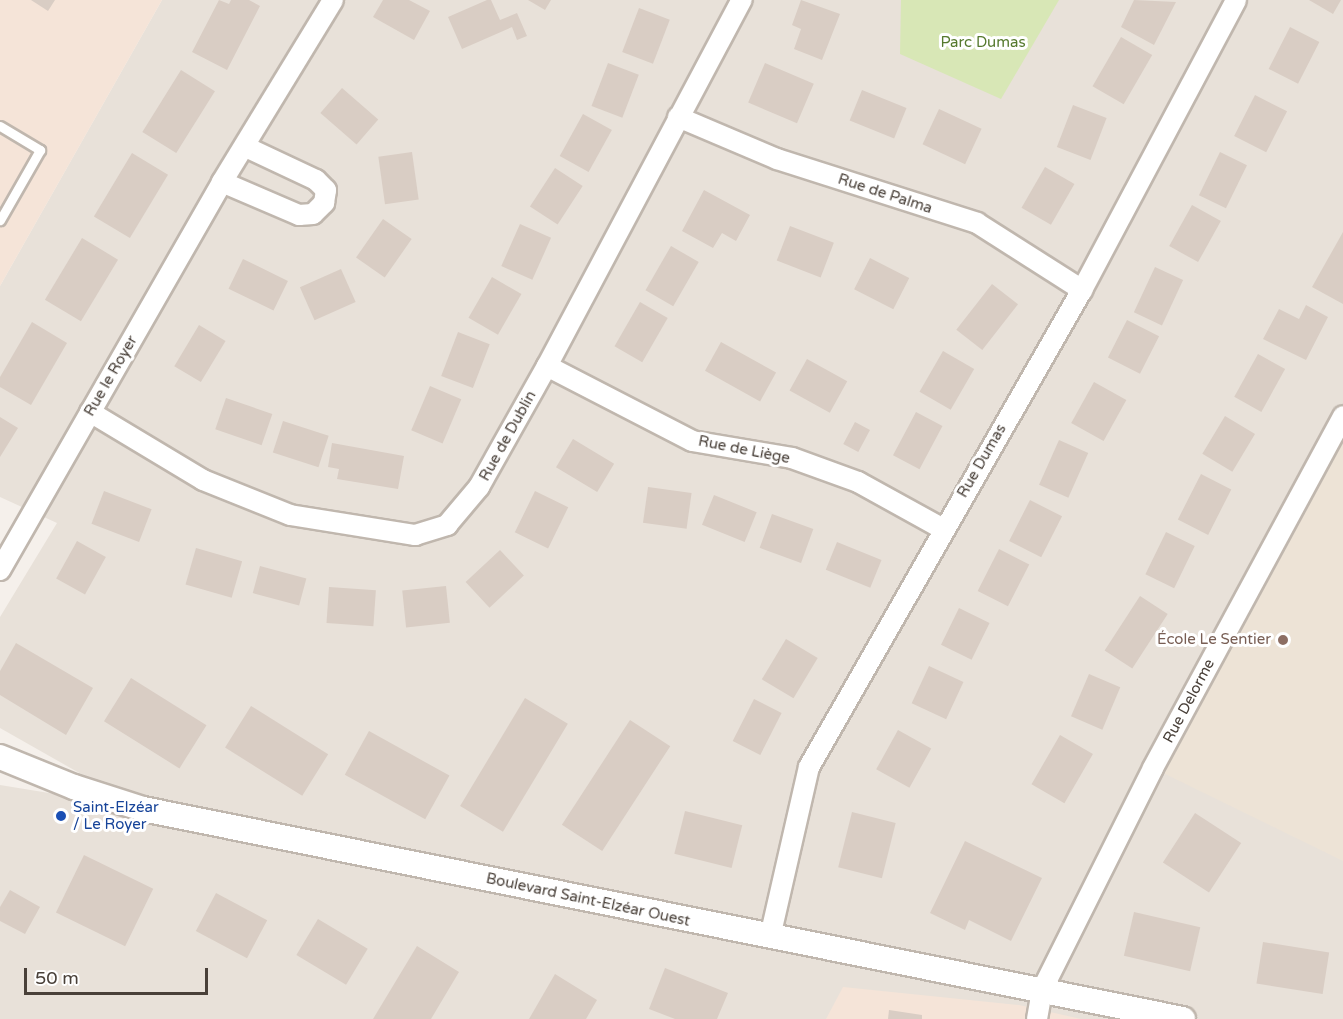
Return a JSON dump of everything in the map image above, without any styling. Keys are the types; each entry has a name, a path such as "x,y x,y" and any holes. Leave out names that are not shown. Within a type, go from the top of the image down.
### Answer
{"street":[{"name":"Rue le Royer","path":"0,570 222,182 246,147 333,0"},
{"name":"Rue de Dublin","path":"90,412 203,480 290,516 415,535 447,525 479,487 547,366 742,0"},
{"name":"Rue Dumas","path":"770,937 810,767 943,529 1082,290 1236,0"},
{"name":"Rue de Palma","path":"678,117 777,159 977,223 1082,290"},
{"path":"222,182 299,215 313,214 324,203 326,190 316,180 246,147"},
{"name":"Rue de Liège","path":"547,366 692,441 792,458 858,482 943,529"},
{"name":"Rue Delorme","path":"1037,1019 1042,990 1153,768 1343,417"},
{"name":"Boulevard Saint-Elzéar Ouest","path":"0,757 74,787 143,809 1183,1019"}],"lane":[{"path":"0,126 40,150 0,220"}],"shaded area":[{"path":"0,0 162,0 0,286"},
{"path":"162,0 1343,0 1343,1019 1197,1019 1042,990 1160,1019 0,1019 0,785 141,808 0,728 0,617 57,523 0,497 0,286"},
{"name":"École Le Sentier","path":"1343,419 1343,861 1153,768"},
{"path":"843,987 1019,1005 1081,1019 826,1019"}],"green space":[{"name":"Parc Dumas","path":"901,0 1059,0 1001,99 900,54"}],"building":[{"path":"31,0 55,0 48,11"},
{"path":"219,0 229,4 231,0 249,0 260,6 227,70 192,52"},
{"path":"383,0 409,0 430,11 414,40 373,17"},
{"path":"491,0 500,20 517,13 527,36 517,40 512,27 462,49 448,17"},
{"path":"528,0 551,0 545,10"},
{"path":"801,0 840,14 822,60 794,49 801,29 792,25"},
{"path":"1134,0 1176,2 1154,45 1121,27"},
{"path":"1309,0 1341,0 1333,14"},
{"path":"639,8 670,20 653,64 622,52"},
{"path":"1290,27 1319,42 1298,84 1269,69"},
{"path":"1121,37 1152,55 1124,104 1092,86"},
{"path":"608,63 639,75 622,118 592,106"},
{"path":"765,63 814,84 797,123 748,103"},
{"path":"181,70 215,91 176,153 142,132"},
{"path":"342,88 378,119 357,144 320,113"},
{"path":"862,90 907,108 894,139 850,121"},
{"path":"1255,95 1287,111 1266,152 1234,136"},
{"path":"1073,105 1107,118 1090,160 1057,147"},
{"path":"939,109 982,129 965,164 923,144"},
{"path":"583,114 612,130 589,172 560,156"},
{"path":"412,152 419,200 385,204 378,157"},
{"path":"1220,152 1247,165 1226,208 1199,195"},
{"path":"132,153 168,175 130,238 94,216"},
{"path":"1045,167 1074,184 1051,225 1022,208"},
{"path":"555,168 583,186 558,225 530,207"},
{"path":"704,190 750,215 736,241 722,233 713,248 682,231"},
{"path":"1192,205 1221,221 1198,262 1169,246"},
{"path":"383,219 412,239 385,278 356,258"},
{"path":"520,224 551,238 532,280 501,266"},
{"path":"790,226 834,243 821,277 777,261"},
{"path":"1343,232 1343,304 1312,287"},
{"path":"82,238 118,260 81,321 45,300"},
{"path":"671,246 699,262 673,306 646,290"},
{"path":"870,258 909,278 893,309 854,289"},
{"path":"243,259 288,281 273,311 229,289"},
{"path":"1155,267 1183,280 1162,325 1134,312"},
{"path":"341,269 356,302 315,320 300,287"},
{"path":"492,277 521,294 498,335 468,318"},
{"path":"992,284 1018,304 982,350 956,330"},
{"path":"640,302 668,318 642,362 614,346"},
{"path":"1306,305 1328,317 1306,360 1263,339 1279,309 1299,319"},
{"path":"1127,320 1159,336 1140,374 1108,357"},
{"path":"32,322 67,343 31,405 0,387 0,377"},
{"path":"199,325 226,341 201,382 174,366"},
{"path":"458,332 490,344 473,388 441,376"},
{"path":"721,342 776,373 760,401 705,371"},
{"path":"943,351 974,369 951,410 920,392"},
{"path":"1258,354 1285,369 1261,412 1234,397"},
{"path":"807,359 847,381 830,413 790,390"},
{"path":"1094,382 1126,400 1104,441 1071,423"},
{"path":"430,386 461,399 443,443 411,430"},
{"path":"226,398 272,414 262,445 215,429"},
{"path":"916,412 942,426 919,469 893,455"},
{"path":"1225,416 1255,434 1232,472 1202,454"},
{"path":"0,417 18,428 0,457"},
{"path":"283,421 329,436 318,467 273,452"},
{"path":"855,422 870,430 858,452 843,444"},
{"path":"573,439 614,464 597,492 556,467"},
{"path":"1059,440 1088,453 1068,498 1039,485"},
{"path":"332,443 404,456 398,489 337,479 339,469 328,467"},
{"path":"1201,474 1231,489 1208,535 1178,519"},
{"path":"648,487 692,493 687,529 643,523"},
{"path":"104,491 152,509 139,542 91,524"},
{"path":"535,491 568,507 548,549 515,532"},
{"path":"714,495 757,512 745,542 702,525"},
{"path":"1030,500 1062,516 1041,557 1009,541"},
{"path":"772,514 813,529 801,563 760,548"},
{"path":"1166,532 1195,546 1174,588 1145,574"},
{"path":"77,541 106,557 85,595 56,579"},
{"path":"837,542 882,560 870,588 826,570"},
{"path":"196,548 242,561 232,598 186,585"},
{"path":"999,549 1029,564 1008,606 978,591"},
{"path":"500,550 524,576 489,608 466,582"},
{"path":"260,566 306,578 299,605 253,593"},
{"path":"446,586 450,623 406,627 402,591"},
{"path":"329,587 376,590 373,626 326,623"},
{"path":"1140,596 1168,614 1132,668 1105,651"},
{"path":"959,608 990,623 972,660 941,645"},
{"path":"786,639 818,658 794,698 762,679"},
{"path":"16,643 93,688 66,735 0,695 0,671"},
{"path":"929,666 963,682 946,719 912,703"},
{"path":"1089,674 1120,687 1102,730 1071,716"},
{"path":"131,678 206,725 179,768 104,721"},
{"path":"525,698 568,724 503,832 460,806"},
{"path":"754,699 782,713 760,755 733,741"},
{"path":"251,706 328,754 302,796 225,748"},
{"path":"630,720 670,746 602,851 562,825"},
{"path":"898,730 931,748 909,788 876,769"},
{"path":"369,731 449,776 425,819 345,775"},
{"path":"1060,735 1093,754 1064,803 1032,784"},
{"path":"685,811 742,825 732,868 674,854"},
{"path":"852,812 896,823 882,878 838,867"},
{"path":"1195,813 1241,843 1209,892 1163,862"},
{"path":"965,841 1042,878 1011,941 969,920 965,930 930,913"},
{"path":"84,855 153,889 125,946 56,913"},
{"path":"10,890 40,907 25,934 0,921 0,907"},
{"path":"216,893 267,920 247,958 196,931"},
{"path":"1134,912 1200,927 1190,971 1124,956"},
{"path":"318,919 368,949 346,985 296,955"},
{"path":"1263,942 1329,952 1323,994 1256,983"},
{"path":"417,946 459,972 431,1019 373,1019"},
{"path":"665,968 728,993 717,1019 675,1019 649,1009"},
{"path":"555,974 597,1000 586,1019 529,1019"},
{"path":"889,1010 922,1015 922,1019 888,1019"}],"place":[{"name":"École Le Sentier","path":"1283,640"},
{"name":"Saint-Elzéar / Le Royer","path":"61,816"}]}
